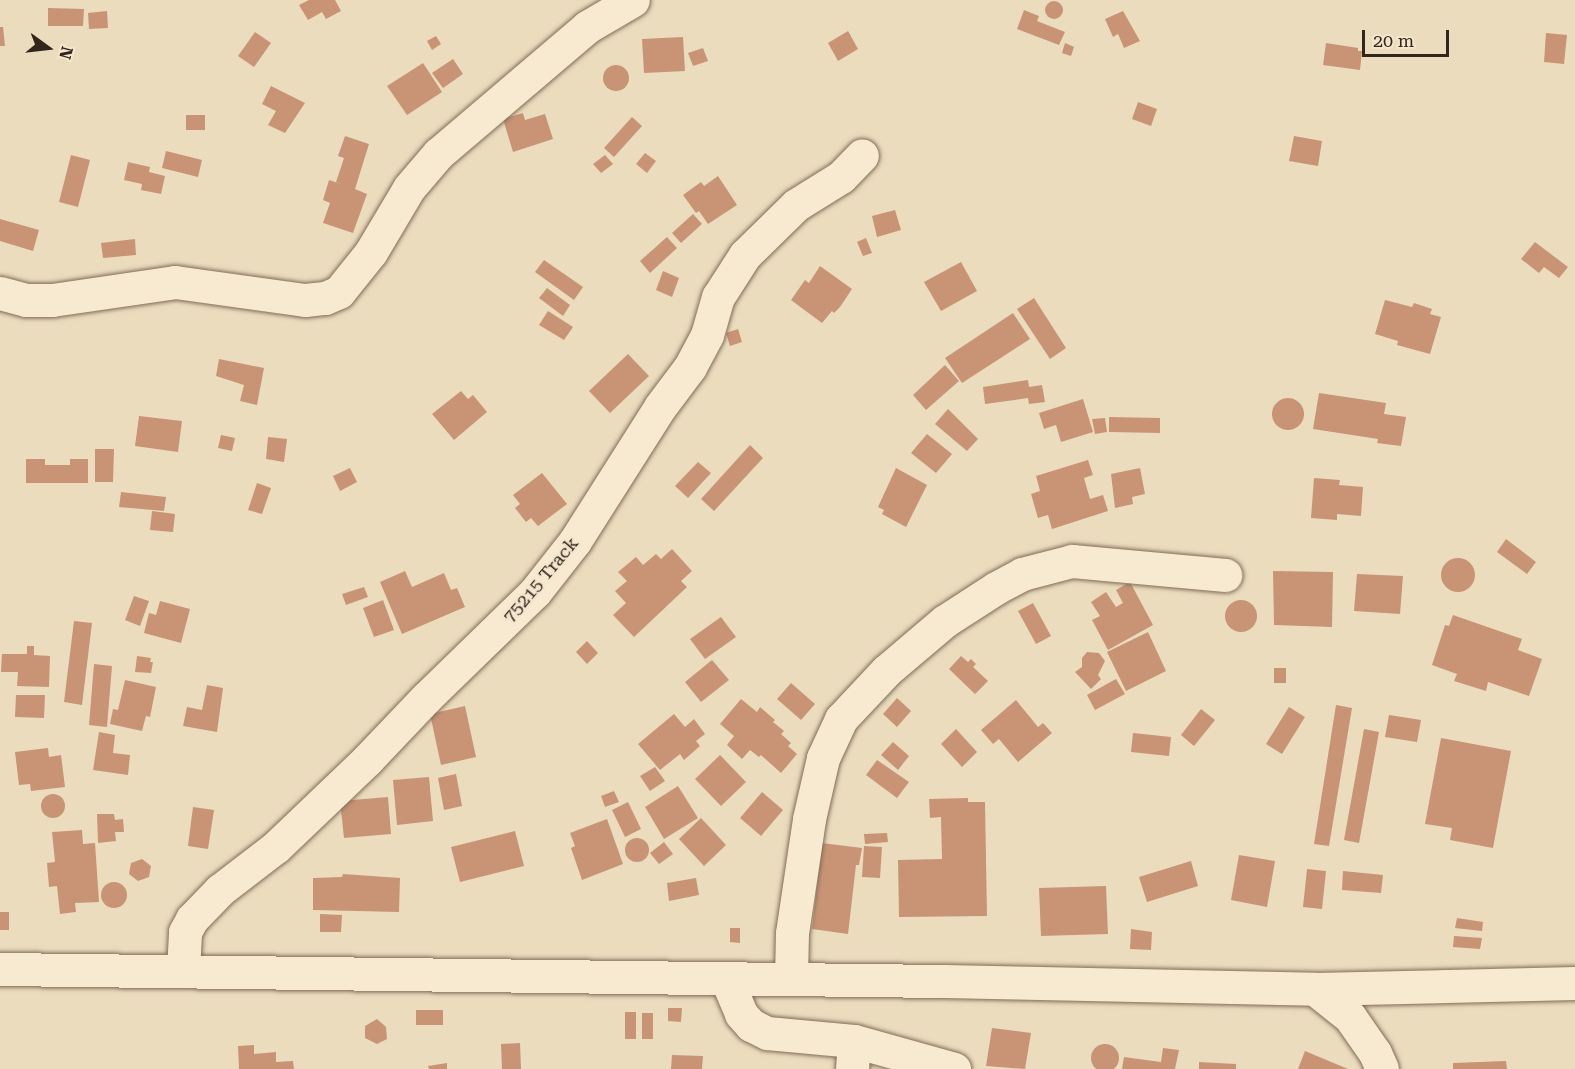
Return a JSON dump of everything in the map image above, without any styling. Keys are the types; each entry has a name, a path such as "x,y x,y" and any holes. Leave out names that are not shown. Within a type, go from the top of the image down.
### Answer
{"street":[{"path":"0,293 26,300 52,300 175,282 305,300 325,298 339,292 371,252 409,189 438,154 586,27 633,0"},
{"name":"75215 Track","path":"183,971 185,932 192,919 220,890 276,847 367,760 426,698 535,592 575,541 660,407 690,367 707,335 718,297 745,255 796,205 840,177 862,155"},
{"path":"792,979 792,933 809,819 823,758 841,719 886,671 945,621 1022,574 1072,561 1225,575"},
{"path":"0,969 1315,988 1575,983"},
{"path":"726,978 741,1014 751,1025 766,1033 853,1055 954,1069"},
{"path":"1315,988 1350,1017 1378,1061"}],"building":[{"path":"309,0 335,0 341,11 326,19 322,12 308,20 299,5"},
{"path":"1054,1 1060,4 1063,10 1060,16 1054,19 1048,16 1045,10 1048,4"},
{"path":"48,8 84,9 83,26 48,26"},
{"path":"1024,10 1039,16 1037,21 1065,32 1059,45 1017,29"},
{"path":"107,11 108,28 89,29 88,13"},
{"path":"1123,11 1140,41 1124,48 1118,34 1113,37 1105,19"},
{"path":"0,27 3,27 5,46 0,46"},
{"path":"848,31 858,49 838,61 828,43"},
{"path":"255,32 271,43 254,67 238,56"},
{"path":"1546,33 1567,35 1564,64 1544,62"},
{"path":"436,36 441,44 432,50 427,41"},
{"path":"683,37 685,71 644,73 642,39"},
{"path":"1065,43 1074,47 1071,56 1062,53"},
{"path":"1326,43 1358,48 1358,51 1362,51 1360,70 1323,65"},
{"path":"703,48 708,61 693,66 688,53"},
{"path":"453,59 463,74 443,88 432,73"},
{"path":"423,63 442,92 407,115 387,86"},
{"path":"616,65 625,69 629,78 625,87 616,91 607,87 603,78 607,69"},
{"path":"271,86 305,103 285,133 268,125 276,111 262,104"},
{"path":"1138,102 1157,109 1151,126 1132,119"},
{"path":"523,113 525,120 545,114 553,139 513,152 503,119"},
{"path":"186,115 205,115 205,130 186,130"},
{"path":"632,117 642,126 614,157 604,148"},
{"path":"345,136 369,144 355,189 367,194 353,233 323,223 330,203 323,200 329,180 344,185 336,182 344,158 338,156"},
{"path":"1294,136 1322,141 1318,166 1289,161"},
{"path":"166,151 202,160 198,177 162,168"},
{"path":"645,153 656,161 647,173 636,164"},
{"path":"71,155 90,160 78,207 59,202"},
{"path":"605,155 613,164 601,173 593,164"},
{"path":"128,162 150,167 149,172 165,176 161,194 141,190 142,184 124,180"},
{"path":"718,176 737,205 708,224 699,211 696,213 683,195 701,182 704,186"},
{"path":"895,210 901,230 877,237 872,216"},
{"path":"693,214 702,224 681,243 672,233"},
{"path":"0,219 39,230 33,251 0,241"},
{"path":"667,237 677,248 650,273 640,261"},
{"path":"866,238 872,253 863,256 857,242"},
{"path":"135,239 136,255 103,258 101,243"},
{"path":"1535,242 1568,267 1559,278 1544,267 1539,273 1521,259"},
{"path":"544,260 583,287 574,300 535,272"},
{"path":"961,262 977,291 941,311 924,282"},
{"path":"820,266 852,289 840,307 834,313 832,311 822,323 791,300 805,280 809,283"},
{"path":"663,271 679,278 672,297 656,290"},
{"path":"547,288 570,305 563,316 539,298"},
{"path":"1034,298 1066,348 1050,359 1017,309"},
{"path":"1385,300 1412,307 1414,303 1432,309 1430,314 1441,317 1430,354 1397,345 1398,341 1375,334"},
{"path":"548,311 573,327 564,340 539,325"},
{"path":"1013,313 1030,339 962,383 945,358"},
{"path":"738,329 742,342 730,346 726,333"},
{"path":"628,354 649,376 610,413 589,391"},
{"path":"219,359 264,368 257,405 240,401 244,385 216,376"},
{"path":"945,365 959,381 926,410 913,395"},
{"path":"1028,380 1029,387 1042,385 1045,402 1029,404 1028,398 985,404 983,387"},
{"path":"461,391 468,399 473,395 487,412 454,440 432,414"},
{"path":"1319,393 1386,403 1384,414 1406,417 1401,446 1377,443 1378,439 1313,429"},
{"path":"1288,398 1299,403 1304,414 1299,425 1288,430 1277,425 1272,414 1277,403"},
{"path":"1083,399 1093,432 1061,442 1056,425 1044,429 1039,413"},
{"path":"948,409 978,439 967,451 935,424"},
{"path":"139,416 182,421 178,452 135,446"},
{"path":"1109,417 1160,418 1160,433 1109,432"},
{"path":"1105,418 1107,432 1095,434 1092,419"},
{"path":"927,434 952,454 936,473 911,453"},
{"path":"221,435 235,438 232,451 218,448"},
{"path":"268,437 287,439 284,462 266,459"},
{"path":"750,445 763,458 714,511 701,499"},
{"path":"95,449 114,449 113,482 95,482"},
{"path":"26,459 45,459 45,465 70,465 70,459 88,459 88,483 26,483"},
{"path":"1088,460 1093,475 1084,478 1090,499 1103,495 1108,511 1052,529 1048,515 1038,518 1031,494 1040,491 1036,476"},
{"path":"698,462 711,473 688,498 675,486"},
{"path":"350,468 357,482 340,491 333,476"},
{"path":"896,468 927,485 906,527 882,514 884,510 878,507"},
{"path":"1140,468 1145,494 1132,497 1133,504 1115,508 1111,474"},
{"path":"542,473 567,504 538,526 531,518 526,522 515,508 520,504 513,495"},
{"path":"1314,478 1340,480 1339,485 1363,487 1361,516 1337,514 1337,520 1311,518"},
{"path":"257,483 271,488 262,514 248,510"},
{"path":"121,492 166,497 164,511 119,507"},
{"path":"152,511 175,514 173,532 150,530"},
{"path":"1506,539 1536,562 1527,574 1497,552"},
{"path":"672,549 692,571 681,581 687,587 634,637 613,615 626,603 615,591 627,581 618,572 636,557 643,565 656,554 661,559"},
{"path":"1458,558 1470,563 1475,575 1470,587 1458,592 1446,587 1441,575 1446,563"},
{"path":"405,571 412,587 444,573 451,590 457,588 465,607 402,634 380,582"},
{"path":"1273,571 1333,572 1332,627 1274,625"},
{"path":"1357,574 1403,576 1400,614 1354,611"},
{"path":"1130,582 1153,625 1108,650 1092,620 1100,616 1091,602 1106,592 1116,607 1123,603 1116,590"},
{"path":"364,587 368,597 346,605 342,594"},
{"path":"134,596 149,601 140,626 125,620"},
{"path":"383,600 394,630 374,637 363,608"},
{"path":"1241,600 1252,605 1257,616 1252,627 1241,632 1230,627 1225,616 1230,605"},
{"path":"160,601 190,609 181,643 144,633 149,613 156,615"},
{"path":"1033,603 1051,636 1036,644 1018,611"},
{"path":"1453,615 1522,639 1518,650 1542,659 1529,696 1488,682 1486,691 1454,681 1457,674 1432,665 1445,625 1449,626"},
{"path":"721,617 736,637 705,659 690,639"},
{"path":"74,621 92,623 82,705 64,702"},
{"path":"1148,632 1166,671 1126,691 1107,652"},
{"path":"587,641 598,653 587,664 576,652"},
{"path":"27,646 34,646 34,655 50,656 49,687 17,686 18,672 1,672 2,654 27,654"},
{"path":"1087,652 1099,653 1105,661 1098,675 1101,679 1091,689 1075,672 1082,667 1082,658"},
{"path":"137,656 151,658 150,662 153,662 151,673 135,672"},
{"path":"961,656 968,662 971,659 976,664 973,667 988,681 975,694 949,669"},
{"path":"712,660 729,680 701,702 685,682"},
{"path":"94,664 112,666 107,727 89,725"},
{"path":"1274,668 1286,668 1286,683 1274,683"},
{"path":"1116,679 1125,694 1095,710 1087,695"},
{"path":"125,680 156,687 150,717 146,716 142,731 110,724 113,709 118,710"},
{"path":"791,683 815,704 801,720 777,699"},
{"path":"207,685 223,688 217,732 183,726 187,707 202,710"},
{"path":"16,695 45,695 44,718 15,717"},
{"path":"897,698 911,711 897,727 883,714"},
{"path":"741,699 757,712 760,707 775,720 773,722 784,731 781,734 791,743 788,746 797,754 781,773 761,755 759,757 750,750 742,759 727,745 734,736 720,724"},
{"path":"1016,700 1038,727 1043,723 1052,733 1018,762 999,739 993,744 981,730"},
{"path":"1336,705 1352,708 1329,846 1314,844"},
{"path":"465,706 476,757 441,765 430,714"},
{"path":"1289,707 1305,717 1282,754 1266,744"},
{"path":"1201,709 1215,720 1194,746 1181,735"},
{"path":"674,714 685,727 694,719 705,734 696,741 700,746 684,760 680,754 660,770 638,744"},
{"path":"1389,715 1421,720 1417,742 1385,737"},
{"path":"956,729 977,752 962,767 941,744"},
{"path":"1364,729 1379,732 1359,843 1344,840"},
{"path":"99,732 115,735 113,753 130,755 128,775 93,770"},
{"path":"1133,733 1171,737 1169,756 1131,752"},
{"path":"1441,738 1511,751 1493,848 1450,840 1452,828 1425,824"},
{"path":"893,742 909,756 898,770 881,755"},
{"path":"48,748 49,757 61,755 65,787 31,791 30,784 19,785 15,752"},
{"path":"720,755 746,782 721,806 695,779"},
{"path":"877,760 909,782 897,798 866,775"},
{"path":"655,767 665,781 650,791 640,776"},
{"path":"456,774 462,806 444,810 438,778"},
{"path":"429,777 433,821 397,825 393,780"},
{"path":"678,786 698,818 664,839 645,807"},
{"path":"614,791 619,802 605,807 601,796"},
{"path":"762,792 783,810 761,836 740,818"},
{"path":"53,794 58,795 64,801 64,811 58,817 53,818 48,817 42,811 41,806 42,801 48,795"},
{"path":"388,797 391,834 344,838 340,801"},
{"path":"968,798 968,802 985,802 987,916 899,917 898,860 942,859 941,817 930,818 929,799"},
{"path":"628,802 641,829 625,837 612,810"},
{"path":"193,807 214,810 208,849 188,846"},
{"path":"97,814 114,814 115,820 123,819 124,832 115,832 116,841 98,843"},
{"path":"701,818 726,845 704,866 679,839"},
{"path":"607,819 623,864 582,880 571,848 575,846 570,833"},
{"path":"82,830 83,844 95,843 99,902 75,903 76,912 60,914 57,886 49,887 47,863 55,862 52,832"},
{"path":"515,831 524,866 460,882 451,847"},
{"path":"887,833 888,842 865,844 864,834"},
{"path":"637,838 645,842 649,850 645,858 637,862 629,858 625,850 629,842"},
{"path":"664,842 673,854 659,864 650,853"},
{"path":"822,843 862,848 859,865 856,865 848,934 812,929"},
{"path":"864,846 882,847 880,878 862,877"},
{"path":"1239,855 1275,861 1267,907 1231,900"},
{"path":"142,859 151,866 149,877 138,881 129,874 131,863"},
{"path":"1191,861 1198,886 1147,902 1139,877"},
{"path":"1307,869 1326,871 1322,909 1303,907"},
{"path":"1343,871 1383,875 1381,893 1342,890"},
{"path":"343,874 400,878 399,912 313,910 313,878 342,877"},
{"path":"696,878 699,895 669,901 667,883"},
{"path":"114,882 123,886 127,895 123,904 114,908 105,904 101,895 105,886"},
{"path":"1106,886 1108,934 1041,936 1039,888"},
{"path":"0,912 9,912 9,930 0,930"},
{"path":"320,914 342,915 341,932 320,932"},
{"path":"1457,918 1483,922 1482,931 1455,928"},
{"path":"730,928 740,928 740,943 730,942"},
{"path":"1131,929 1152,932 1151,950 1130,949"},
{"path":"1454,936 1482,938 1480,949 1453,947"},
{"path":"668,1008 682,1008 681,1022 668,1021"},
{"path":"416,1010 443,1010 443,1025 416,1025"},
{"path":"625,1012 636,1012 636,1039 625,1039"},
{"path":"642,1013 653,1013 653,1039 642,1039"},
{"path":"377,1019 386,1027 387,1039 377,1044 365,1038 365,1026"},
{"path":"992,1028 1031,1033 1025,1069 986,1066"},
{"path":"520,1043 521,1069 502,1069 501,1044"},
{"path":"1105,1044 1115,1048 1119,1058 1115,1068 1105,1072 1095,1068 1091,1058 1095,1048"},
{"path":"254,1045 254,1054 276,1052 276,1062 293,1061 294,1069 239,1069 238,1046"},
{"path":"1163,1048 1179,1050 1175,1069 1122,1069 1124,1057 1161,1062"},
{"path":"1305,1051 1348,1069 1298,1069"},
{"path":"672,1055 703,1056 702,1069 671,1069"},
{"path":"1506,1061 1507,1069 1453,1069 1453,1063"},
{"path":"1199,1062 1236,1064 1236,1069 1199,1069"},
{"path":"447,1063 447,1069 429,1069 428,1066"}]}
